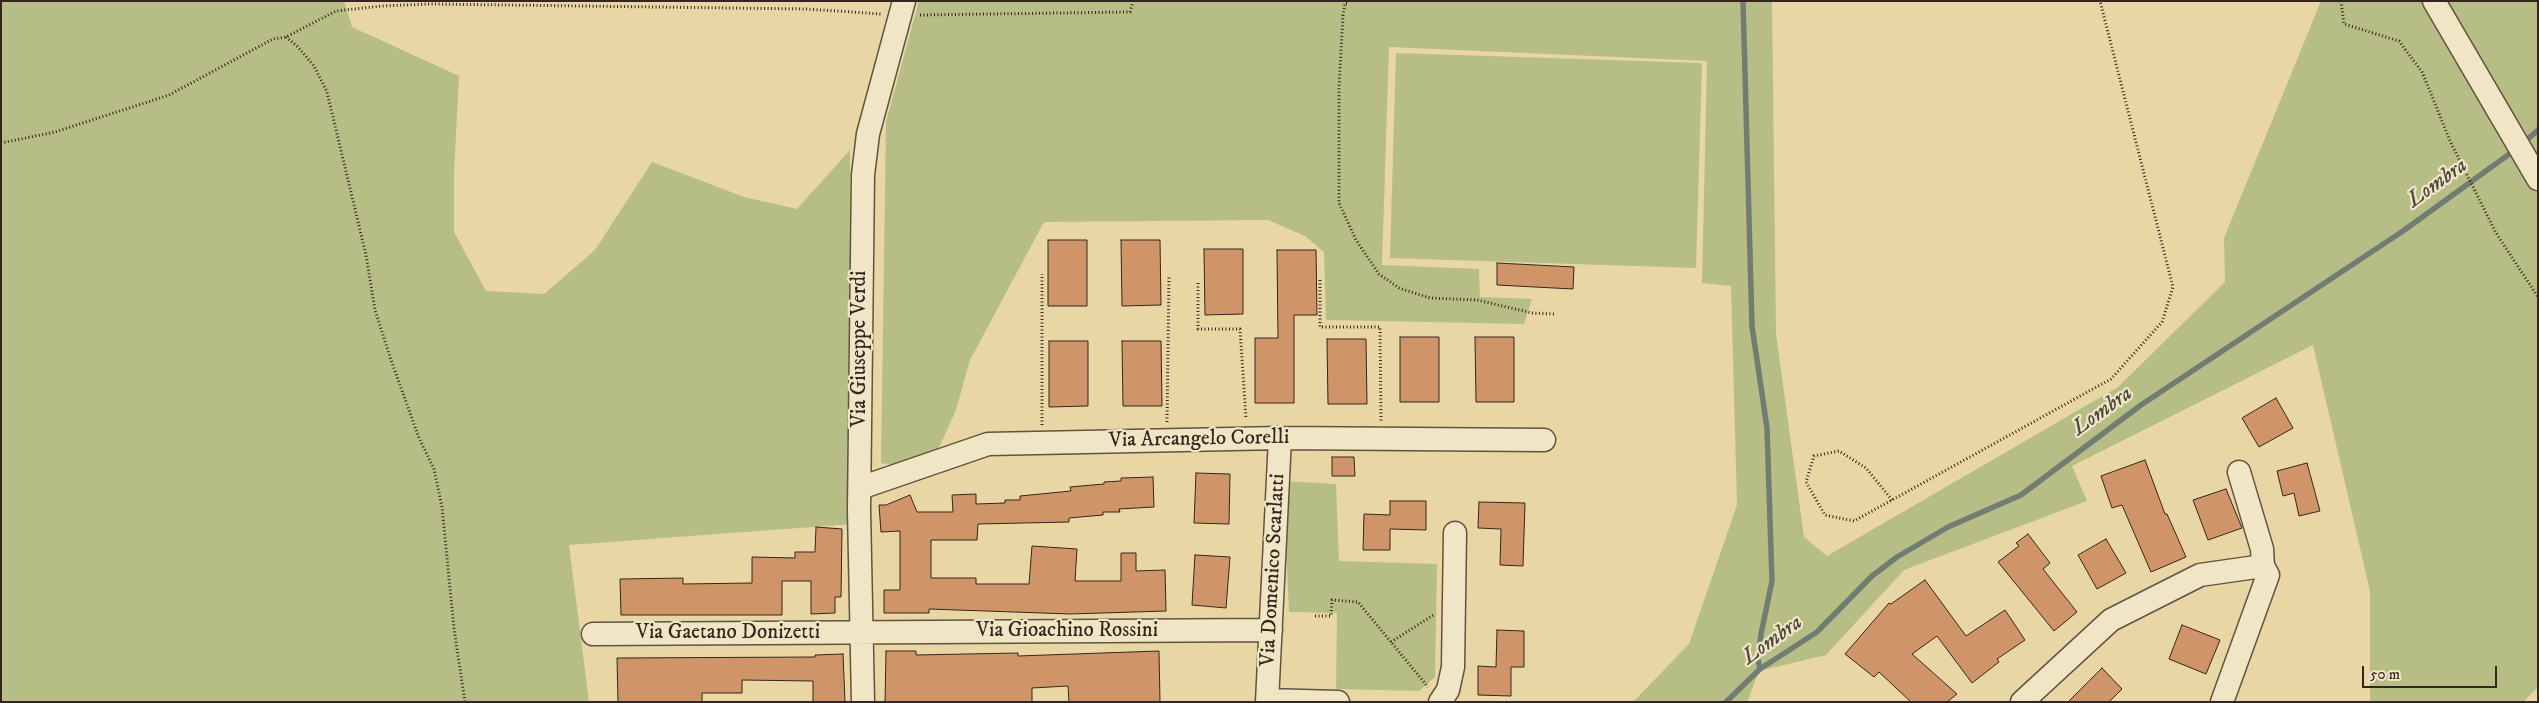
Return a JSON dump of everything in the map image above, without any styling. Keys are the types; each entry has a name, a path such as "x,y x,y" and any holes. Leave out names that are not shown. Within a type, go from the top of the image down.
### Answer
{"street":[{"path":"2434,1 2538,180"},
{"name":"Via Giuseppe Verdi","path":"863,702 860,488 863,175 868,134 902,8"},
{"name":"Via Arcangelo Corelli","path":"860,488 988,444 1280,438 1544,440"},
{"name":"Via Domenico Scarlatti","path":"1267,701 1280,438"},
{"path":"2222,702 2268,575 2263,566 2262,548 2239,472"},
{"path":"1437,698 1448,690 1453,666 1455,533"},
{"path":"2022,702 2111,620 2200,575 2263,566"},
{"name":"Via Gioachino Rossini","path":"863,634 1271,630"},
{"name":"Via Gaetano Donizetti","path":"593,634 863,634"},
{"path":"1267,701 1338,702"}],"path":[{"path":"1,143 55,132 168,95 274,38 286,37 336,11 392,6 902,8 1130,12 1133,1"},
{"path":"1892,500 1866,468 1839,450 1814,456 1806,482 1825,515 1854,521 1892,500 2111,378 2162,322 2173,287 2100,1"},
{"path":"2341,1 2344,24 2399,41 2422,72 2451,143 2496,233 2538,297"},
{"path":"1348,3 1345,3 1342,15 1339,88 1339,203 1356,240 1379,274 1399,288 1430,298 1477,300 1532,313 1554,314"},
{"path":"286,37 298,47 314,66 327,92 366,255 375,310 419,438 434,469 442,507 454,628 465,702"},
{"path":"1042,274 1042,443"},
{"path":"1167,440 1169,276"},
{"path":"1320,280 1320,327 1380,327 1382,439"},
{"path":"1198,283 1198,329 1240,329 1246,439"},
{"path":"1314,616 1331,616 1332,600 1358,602 1437,698"},
{"path":"1391,642 1454,602"}],"green space":[{"path":"1,1 344,1 352,27 459,76 454,173 454,232 486,291 544,294 595,250 652,162 744,197 797,209 850,150 853,524 569,545 589,702 1,702"},
{"path":"919,1 1772,1 1776,334 1804,537 1827,556 2118,387 2225,282 2224,238 2321,1 2538,1 2538,687 2523,702 2370,702 2370,591 2313,345 2072,466 2087,501 1904,570 1826,655 1759,671 1747,702 1633,702 1689,644 1737,505 1731,286 1702,283 1707,61 1389,47 1382,265 1479,269 1480,297 1532,299 1524,324 1326,320 1324,252 1305,236 1268,220 1044,222 970,360 956,410 936,454 899,466 881,463 886,122"},
{"path":"1396,53 1702,63 1696,268 1390,258"},
{"path":"1283,481 1336,484 1339,561 1437,564 1435,677 1419,691 1336,689 1337,613 1289,612"}],"building":[{"path":"1048,240 1087,240 1087,306 1048,306"},
{"path":"1121,240 1160,240 1161,305 1122,306"},
{"path":"1204,249 1243,249 1243,314 1205,315"},
{"path":"1277,250 1316,250 1317,315 1294,315 1294,403 1255,403 1255,338 1278,338"},
{"path":"1497,263 1574,267 1573,289 1497,285"},
{"path":"1400,337 1439,337 1439,402 1400,402"},
{"path":"1475,337 1514,337 1514,402 1476,402"},
{"path":"1327,339 1366,339 1367,404 1328,404"},
{"path":"1049,341 1088,341 1088,406 1049,407"},
{"path":"1122,341 1161,341 1162,406 1123,406"},
{"path":"2276,398 2293,428 2259,447 2242,418"},
{"path":"1332,457 1354,457 1355,476 1332,476"},
{"path":"2145,460 2165,514 2167,514 2186,557 2151,572 2122,505 2112,508 2101,476"},
{"path":"2307,463 2320,511 2299,516 2294,493 2283,496 2277,471"},
{"path":"1196,473 1230,474 1229,524 1194,523"},
{"path":"1153,477 1154,507 1119,509 1120,512 1103,512 1103,515 1069,518 1069,522 978,524 977,540 931,540 931,578 976,578 976,584 1029,584 1032,546 1077,549 1075,581 1121,581 1121,553 1136,553 1136,571 1165,570 1166,611 1070,614 929,609 929,613 884,613 884,590 900,590 900,531 881,532 879,505 886,505 910,495 917,512 953,512 952,495 976,494 976,504 1005,503 1005,500 1020,500 1020,496 1071,491 1070,487 1121,481 1121,478"},
{"path":"2226,489 2242,528 2208,540 2193,500"},
{"path":"1390,501 1426,501 1426,530 1390,529 1390,550 1363,550 1364,514 1390,515"},
{"path":"1479,502 1525,503 1523,566 1500,565 1501,529 1478,528"},
{"path":"816,527 842,529 841,597 835,597 835,613 811,614 811,581 782,581 782,615 621,615 620,579 683,578 683,584 752,583 752,557 795,558 795,552 815,552"},
{"path":"2028,534 2050,563 2043,569 2077,612 2054,631 1998,562 2019,546 2016,543"},
{"path":"2106,539 2126,573 2097,589 2078,555"},
{"path":"1195,555 1230,557 1226,608 1192,605"},
{"path":"1925,580 1966,636 2005,610 2025,640 1997,659 1999,662 1972,683 1937,636 1912,654 1957,694 1947,702 1911,702 1879,672 1874,677 1845,654 1889,603 1891,604"},
{"path":"2182,625 2220,640 2206,674 2169,659"},
{"path":"1497,630 1524,631 1524,667 1511,667 1511,696 1478,695 1478,666 1496,667"},
{"path":"886,651 916,651 916,655 1018,653 1018,656 1159,651 1160,702 1069,702 1068,686 1032,688 1032,702 885,702"},
{"path":"843,654 845,702 813,702 813,681 742,680 742,693 702,693 702,702 618,702 617,658 815,657 815,655"},
{"path":"2102,668 2122,689 2109,702 2068,702"}],"waterway":[{"path":"1743,1 1752,326 1767,428 1772,581 1761,634 1758,659 1760,669"},
{"name":"Lombra","path":"2529,138 2538,130"},
{"name":"Lombra","path":"1726,702 1760,669 1817,632 1872,576 1897,557 1948,527 2021,495 2141,405 2403,231 2508,155"}]}
